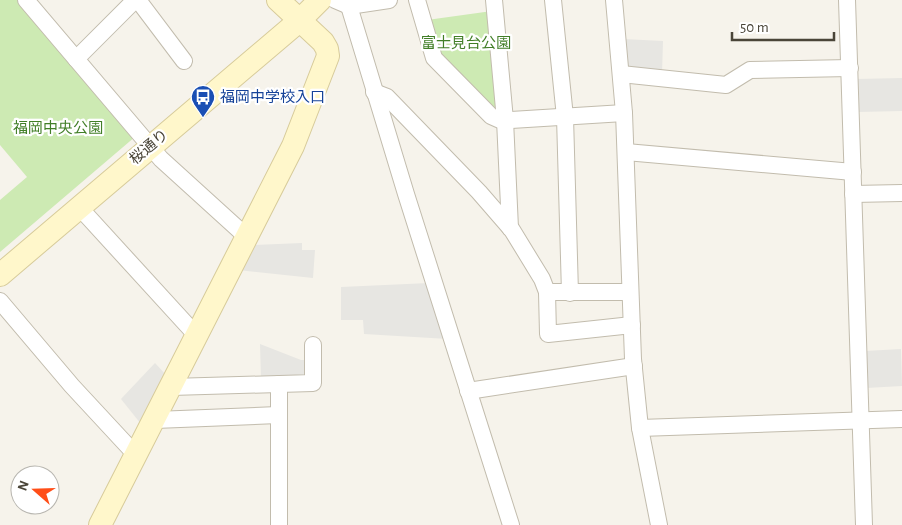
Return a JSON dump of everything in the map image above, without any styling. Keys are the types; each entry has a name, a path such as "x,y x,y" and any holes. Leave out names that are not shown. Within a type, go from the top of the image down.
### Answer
{"street":[{"path":"26,0 161,159 248,238"},
{"path":"76,59 137,0 184,61"},
{"path":"100,525 248,238 293,146 328,56 323,42 278,0"},
{"name":"桜通り","path":"0,275 300,21 320,0"},
{"path":"389,0 342,3 374,92 511,525"},
{"path":"417,0 434,58 486,112 505,120 624,113"},
{"path":"494,0 505,120 510,228"},
{"path":"553,0 565,117 570,293"},
{"path":"614,0 624,113 634,366 640,428 659,525"},
{"path":"847,0 864,525"},
{"path":"621,74 726,85 750,70 850,68"},
{"path":"374,92 387,97 442,152 510,228 542,279 547,292 548,334 632,325"},
{"path":"626,152 853,172"},
{"path":"853,194 902,193"},
{"path":"80,208 197,336"},
{"path":"547,292 630,292"},
{"path":"0,301 72,386 136,455"},
{"path":"171,387 313,383 313,345"},
{"path":"468,391 634,366"},
{"path":"279,384 279,525"},
{"path":"155,420 278,415"},
{"path":"640,428 902,419"}],"green space":[{"name":"福岡中央公園","path":"0,0 19,0 136,136 0,252 0,200 27,177 0,145"},
{"name":"富士見台公園","path":"492,11 499,108 490,110 439,57 427,20"}],"shaded area":[{"path":"623,39 663,41 662,74 626,70"},
{"path":"902,78 902,111 858,112 856,79"},
{"path":"302,243 302,250 315,250 313,278 238,270 251,245"},
{"path":"429,283 448,339 364,334 363,320 341,320 341,287"},
{"path":"260,344 301,360 309,360 309,375 261,379"},
{"path":"901,349 902,386 866,388 865,351"},
{"path":"155,363 166,375 141,424 121,399"}],"place":[{"name":"福岡中学校入口","path":"203,118"}]}
